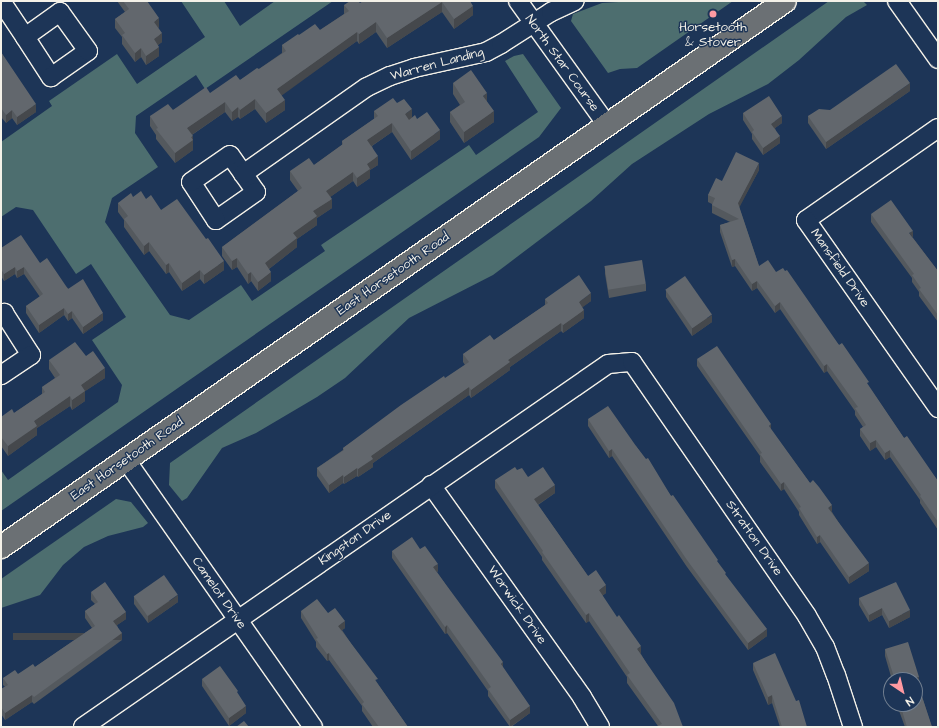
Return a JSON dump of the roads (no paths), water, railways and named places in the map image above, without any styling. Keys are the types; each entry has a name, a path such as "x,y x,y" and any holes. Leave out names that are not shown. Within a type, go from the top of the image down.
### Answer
{"main road":[{"name":"East Horsetooth Road","path":"1,547 785,1"}],"street":[{"path":"1,1 25,37"},
{"name":"North Star Course","path":"518,1 607,125"},
{"name":"Warren Landing","path":"243,174 367,88 390,76 414,68 486,52 501,44 533,22 575,1"},
{"path":"897,1 938,59"},
{"name":"Mansfield Drive","path":"938,128 806,220 938,408"},
{"path":"1,315 4,313 31,355 1,375"},
{"name":"Kingston Drive","path":"83,727 608,364 632,362"},
{"name":"Stratton Drive","path":"632,362 807,616 825,647 853,727"},
{"name":"Camelot Drive","path":"126,460 313,727"},
{"name":"Worwick Drive","path":"431,485 582,697 600,727"}],"place":[{"name":"Horsetooth & Stover","path":"713,14"}]}
